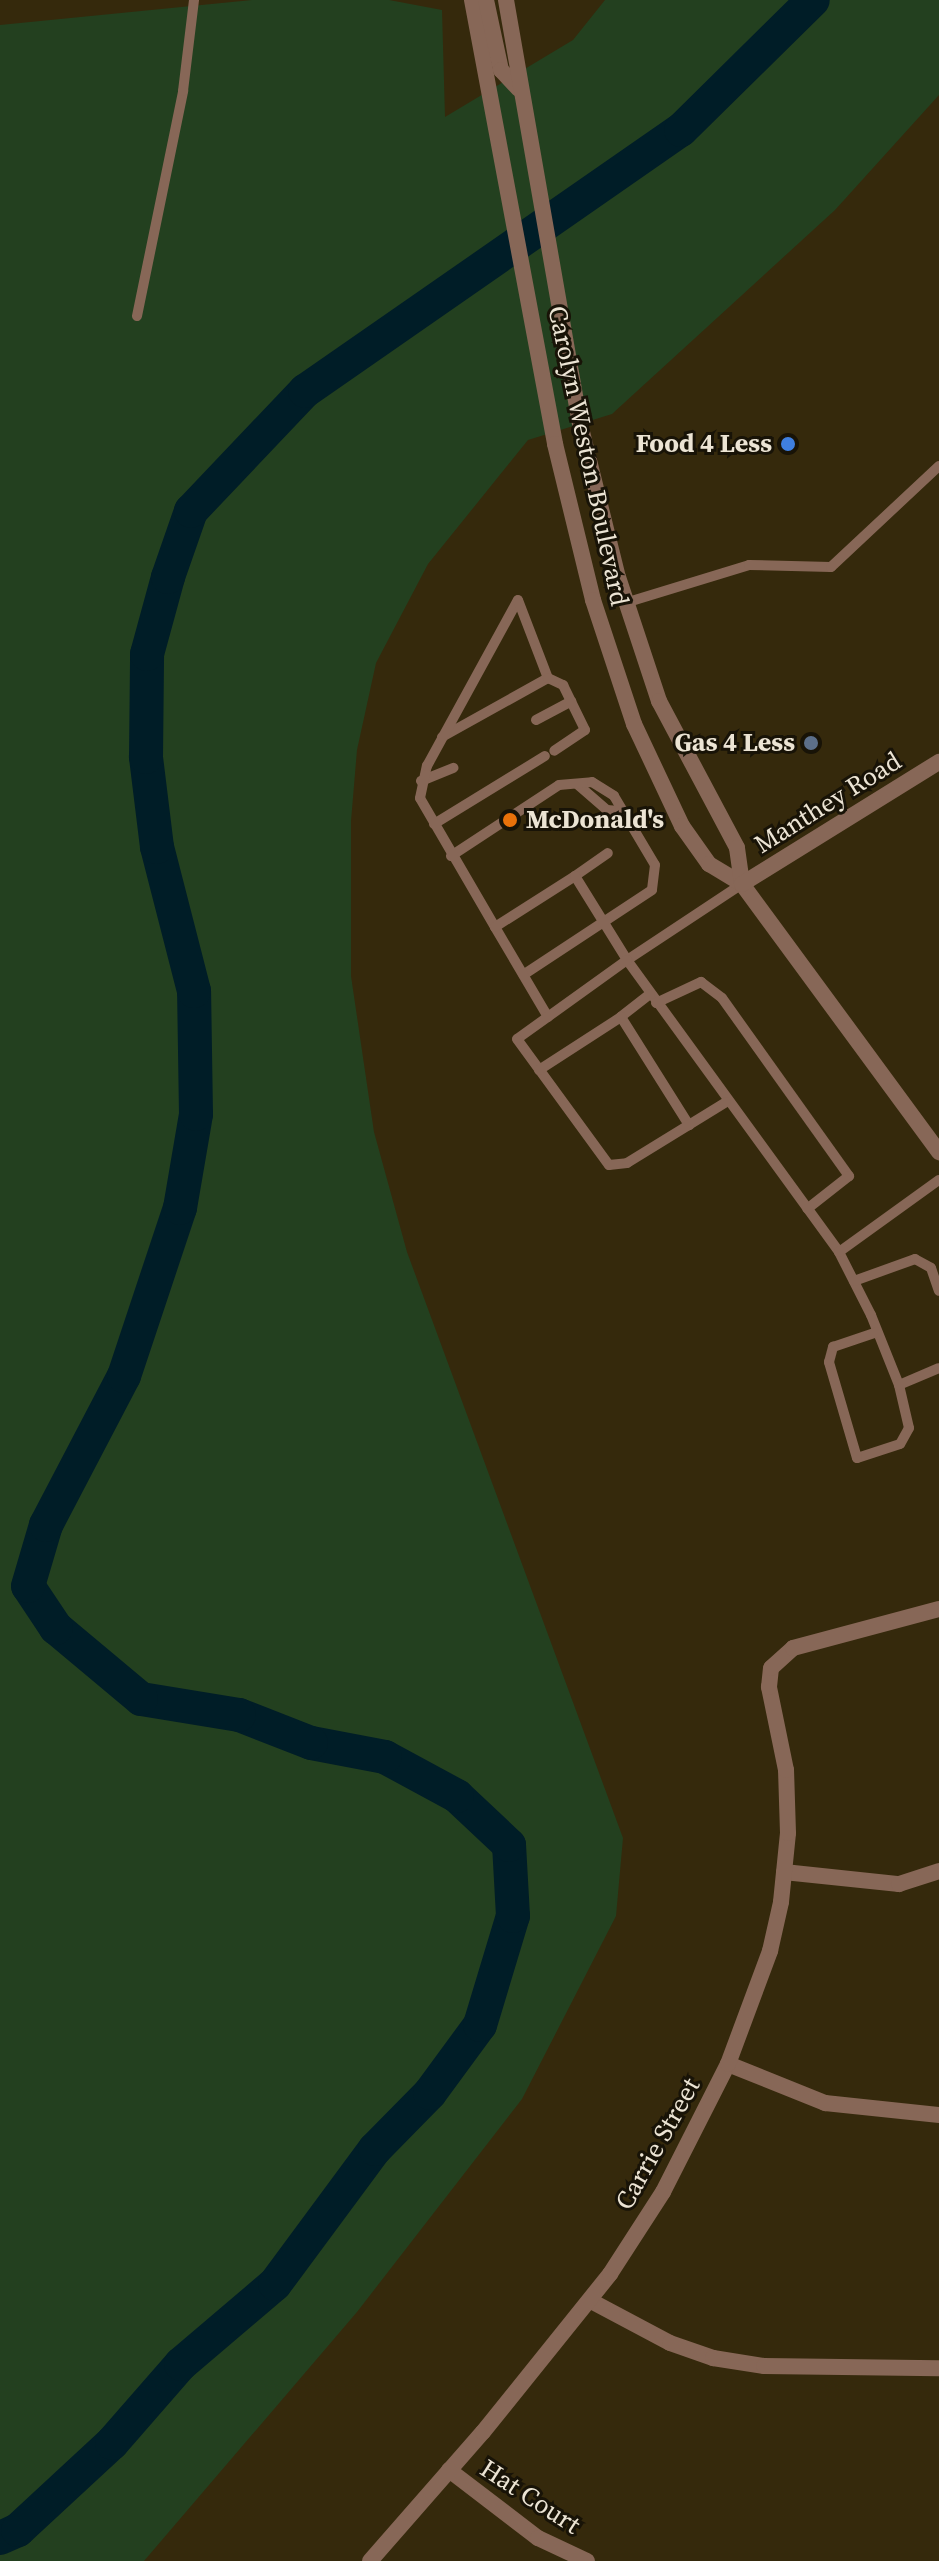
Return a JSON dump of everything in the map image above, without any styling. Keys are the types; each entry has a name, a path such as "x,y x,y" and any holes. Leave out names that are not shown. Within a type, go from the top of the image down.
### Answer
{"street":[{"name":"Carolyn Weston Boulevard","path":"472,0 549,412 593,600 634,724 682,826 709,864 742,884 939,1152"},
{"path":"486,0 501,70 519,89"},
{"name":"Carolyn Weston Boulevard","path":"506,0 519,89 574,387 625,603 659,701 737,848 742,884"},
{"name":"Manthey Road","path":"742,884 939,762"},
{"name":"Carrie Street","path":"370,2561 591,2301 663,2192 728,2064 770,1951 784,1872 786,1770 769,1687 771,1668 793,1648 939,1609"},
{"path":"784,1872 899,1884 939,1871"},
{"path":"728,2064 825,2103 939,2115"},
{"path":"591,2301 670,2343 713,2358 790,2368 939,2368"},
{"name":"Hat Court","path":"449,2470 538,2538 587,2561"}],"lane":[{"path":"137,316 183,91 194,0"},
{"path":"625,603 749,565 831,567 939,466"},
{"path":"434,824 585,730 563,685 548,678 518,600 442,737 421,781 420,798 451,856 548,1017"},
{"path":"442,737 548,678"},
{"path":"536,720 571,701"},
{"path":"421,781 453,768"},
{"path":"451,856 559,785 592,782 614,796 619,811 655,865 652,890 605,924 523,975"},
{"path":"495,927 608,853"},
{"path":"575,876 653,998 667,1028 683,1041 839,1252 854,1281 877,1332 899,1385 909,1428 900,1444 857,1458 829,1362 833,1347 877,1332"},
{"path":"726,1102 627,1163 609,1165 517,1039 627,960 742,884"},
{"path":"539,1070 653,998 701,982 722,998 849,1176 807,1209"},
{"path":"621,1017 676,1096 689,1125"},
{"path":"673,1048 683,1041"},
{"path":"683,1063 693,1055"},
{"path":"695,1081 705,1072"},
{"path":"839,1252 939,1180"},
{"path":"854,1281 915,1259 931,1268 939,1291"},
{"path":"899,1385 939,1368"}],"green space":[{"path":"252,0 389,0 442,10 445,117 573,40 605,0 939,0 939,95 835,210 612,414 528,440 428,564 376,663 357,750 351,821 351,976 374,1132 407,1252 623,1838 616,1916 522,2099 357,2312 144,2561 0,2561 0,25"}],"waterway":[{"path":"0,2538 18,2530 112,2443 181,2364 275,2284 375,2149 430,2093 480,2025 513,1916 509,1845 457,1796 385,1757 311,1743 239,1715 141,1699 56,1628 28,1586 46,1525 124,1376 180,1208 196,1114 194,991 157,847 146,757 147,654 168,577 191,511 305,391 681,130 813,0"}],"place":[{"name":"Food 4 Less","path":"788,444"},
{"name":"Gas 4 Less","path":"811,743"},
{"name":"McDonald's","path":"510,820"}]}
